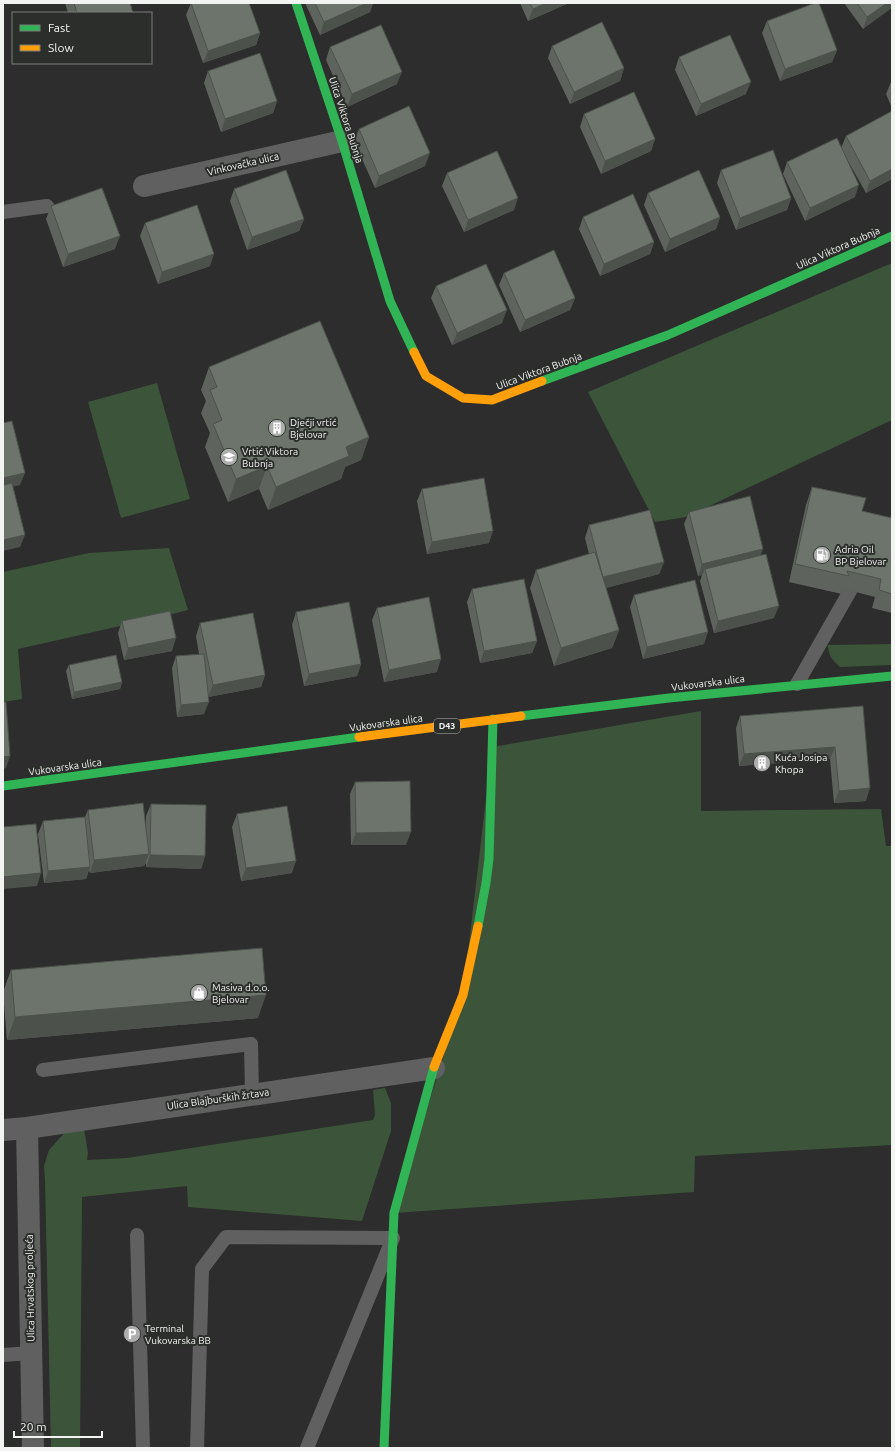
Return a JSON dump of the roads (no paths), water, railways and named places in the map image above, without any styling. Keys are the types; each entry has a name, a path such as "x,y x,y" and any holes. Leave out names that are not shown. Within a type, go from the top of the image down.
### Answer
{"street":[{"name":"Ulica Viktora Bubnja","path":"296,3 342,141 390,301 426,376 463,398 492,400 668,335 892,236"},
{"name":"Vinkovačka ulica","path":"144,186 342,141"},
{"name":"Vukovarska ulica","path":"3,786 493,720 773,686 892,676"},
{"path":"384,1448 394,1213 434,1068 463,995 469,971 486,883 489,859 493,720"},
{"name":"Ulica Blajburških žrtava","path":"3,1130 27,1128 434,1068"},
{"name":"Ulica Hrvatskog proljeća","path":"27,1128 33,1448"}],"lane":[{"path":"3,212 47,206"},
{"path":"797,684 850,591 862,564"},
{"path":"42,1070 251,1044 252,1094"},
{"path":"136,1235 143,1448"},
{"path":"197,1448 202,1269 226,1237 393,1238 307,1448"},
{"path":"3,1355 31,1353"}],"place":[{"name":"Dječji vrtić Bjelovar","path":"277,428"},
{"name":"Vrtić Viktora Bubnja","path":"229,457"},
{"name":"Adria Oil BP Bjelovar","path":"822,555"},
{"name":"Kuća Josipa Khopa","path":"762,763"},
{"name":"Masiva d.o.o. Bjelovar","path":"199,993"},
{"name":"Terminal Vukovarska BB","path":"132,1334"}]}
